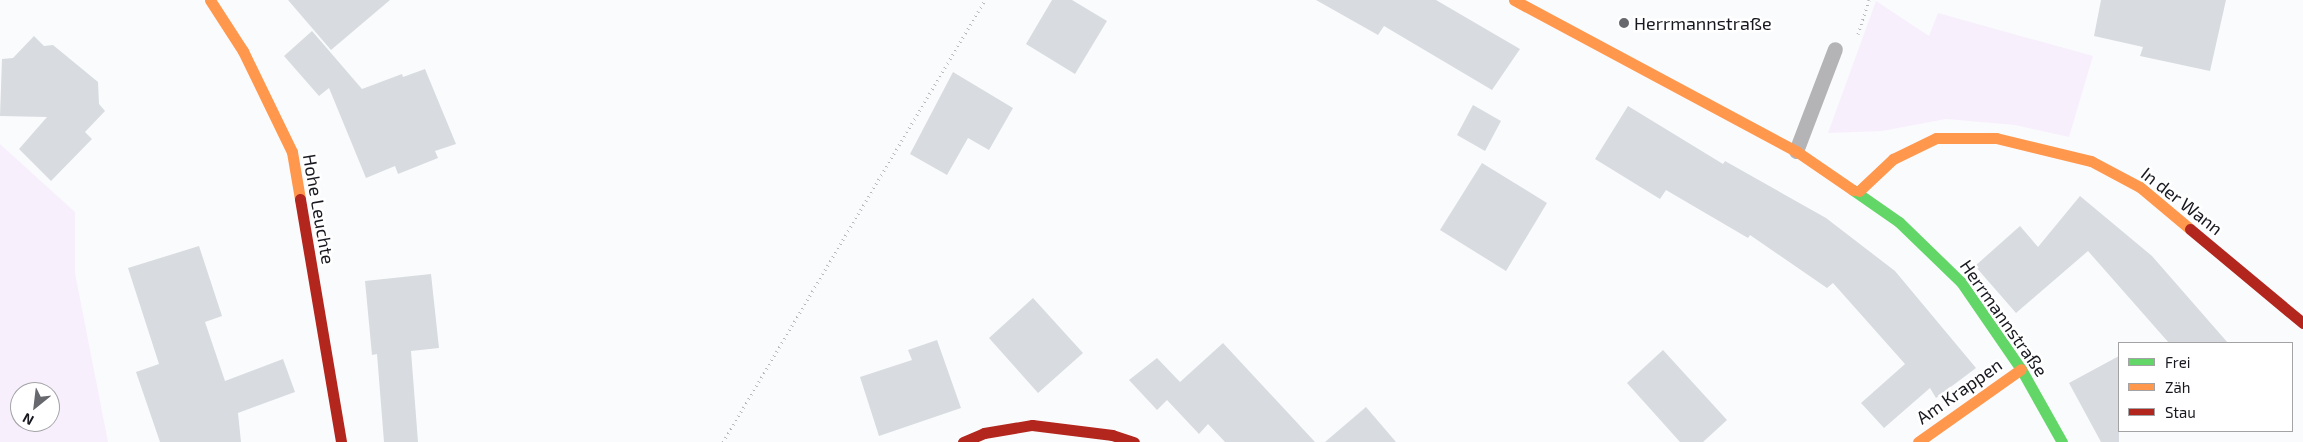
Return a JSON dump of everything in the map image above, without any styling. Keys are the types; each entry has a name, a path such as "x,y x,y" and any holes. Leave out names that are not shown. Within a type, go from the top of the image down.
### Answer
{"street":[{"name":"Hohe Leuchte","path":"210,0 243,51 292,152 340,442"},
{"name":"Herrmannstraße","path":"1514,0 1796,150 1859,191 1938,256 1961,282 2021,369 2062,442"},
{"name":"In der Wann","path":"1859,191 1892,159 1936,138 1996,138 2052,148 2091,161 2140,187 2303,323"},
{"name":"Am Krappen","path":"1918,442 2003,379 2021,369"},
{"path":"963,442 984,433 1032,425 1112,435 1134,442"}],"lane":[{"path":"1796,150 1835,49"}],"path":[{"path":"723,442 985,0"}],"shaded area":[{"path":"1876,1 1929,36 1938,13 2093,56 2069,137 2015,125 1946,119 1882,131 1828,133"},
{"path":"0,144 75,212 75,273 108,442 0,442"}],"building":[{"path":"288,0 390,0 331,50"},
{"path":"1052,0 1072,0 1107,21 1075,74 1026,44"},
{"path":"1316,0 1436,0 1520,49 1492,90 1384,26 1378,35"},
{"path":"2101,0 2226,0 2210,71 2140,56 2143,47 2094,36"},
{"path":"312,31 362,89 402,74 403,77 425,69 456,144 435,151 438,158 398,174 395,166 366,178 329,88 319,96 284,56"},
{"path":"34,36 44,46 53,45 98,82 99,104 105,111 85,132 92,139 51,181 19,149 47,117 0,116 2,59 13,58"},
{"path":"953,72 1013,108 989,150 968,138 947,175 910,154"},
{"path":"1473,105 1501,121 1485,151 1457,135"},
{"path":"1628,106 1723,164 1725,161 1826,218 1895,271 1976,368 1936,398 1930,388 1884,428 1861,403 1905,364 1833,283 1827,288 1750,235 1748,238 1666,190 1660,199 1595,159"},
{"path":"1482,163 1547,203 1506,271 1440,230"},
{"path":"2080,196 2152,256 2227,342 2168,342 2088,251 2016,313 1975,266 2020,226 2038,247"},
{"path":"199,246 222,316 205,322 225,381 283,359 295,392 238,413 241,442 160,442 136,372 159,364 128,268"},
{"path":"431,274 439,348 411,351 418,442 384,442 377,354 372,355 365,281"},
{"path":"1033,298 1083,353 1038,393 989,338"},
{"path":"937,340 961,408 879,436 860,377 912,360 908,350"},
{"path":"1223,343 1315,442 1225,442 1208,424 1199,434 1167,400 1157,410 1129,380 1157,358 1180,382"},
{"path":"1663,350 1727,420 1703,442 1680,442 1627,383"},
{"path":"2118,357 2119,442 2101,442 2069,383"},
{"path":"1366,407 1396,442 1325,442"}],"traffic: fast":[{"path":"1853,190 1899,222 1961,282 2021,369 2062,442"}],"traffic: slow":[{"path":"210,0 243,51 292,152 300,199"},
{"path":"1514,0 1796,151 1853,190"},
{"path":"1859,191 1893,159 1936,138 1996,138 2091,161 2140,187 2190,229"},
{"path":"1918,442 2021,369"}],"traffic: jam":[{"path":"300,199 341,442"},
{"path":"2190,229 2303,323"},
{"path":"963,442 984,433 1032,425 1112,435 1134,442"}],"place":[{"name":"Herrmannstraße","path":"1624,23"}]}
